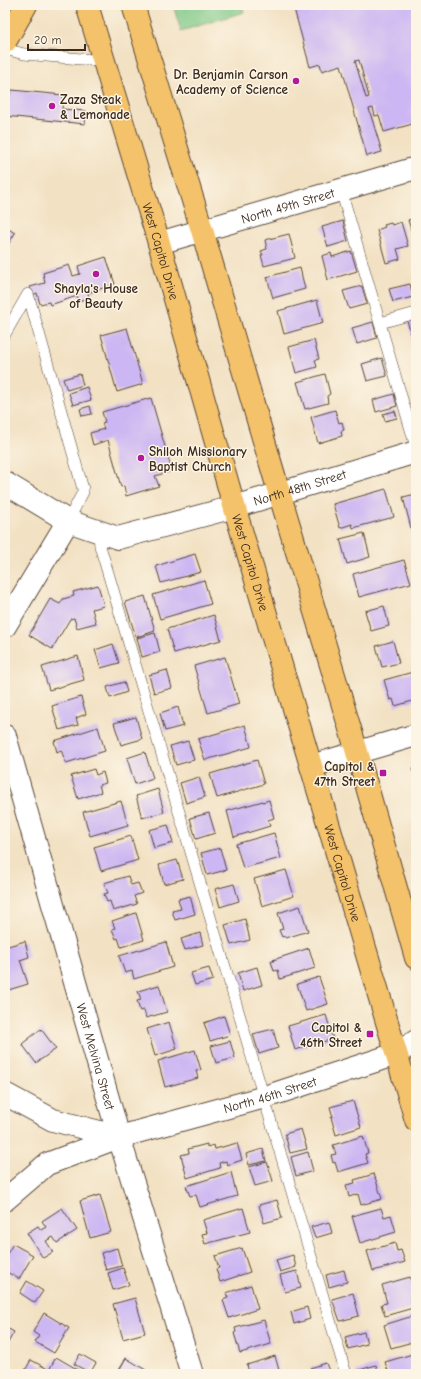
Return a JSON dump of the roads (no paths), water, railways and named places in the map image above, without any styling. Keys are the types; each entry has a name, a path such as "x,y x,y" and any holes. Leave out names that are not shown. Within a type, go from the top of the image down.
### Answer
{"main road":[{"path":"76,5 84,13 90,15"},
{"path":"133,5 202,230 357,752 416,958"},
{"path":"5,42 27,8"},
{"name":"West Capitol Drive","path":"90,15 159,244 234,506 416,1120"}],"street":[{"name":"North 49th Street","path":"159,244 202,230 416,168"},
{"name":"North 48th Street","path":"68,521 118,538 234,506 416,452"},
{"path":"5,483 68,521 5,626"},
{"path":"311,766 416,735"},
{"name":"West Melvina Street","path":"5,736 119,1137 192,1374"},
{"name":"North 46th Street","path":"5,1200 47,1164 119,1137 264,1098 396,1054 416,1041"},
{"path":"5,1094 53,1120 119,1137"}],"lane":[{"path":"5,49 24,54 104,61"},
{"path":"341,190 416,447"},
{"path":"5,334 28,294 83,489 83,492 68,521"},
{"path":"380,324 416,313"},
{"path":"99,532 100,546 346,1374"}],"place":[{"name":"Dr. Benjamin Carson Academy of Science","path":"296,81"},
{"name":"Zaza Steak & Lemonade","path":"52,106"},
{"name":"Shayla's House of Beauty","path":"96,274"},
{"name":"Shiloh Missionary Baptist Church","path":"141,458"},
{"name":"Capitol & 47th Street","path":"383,773"},
{"name":"Capitol & 46th Street","path":"370,1034"}]}
